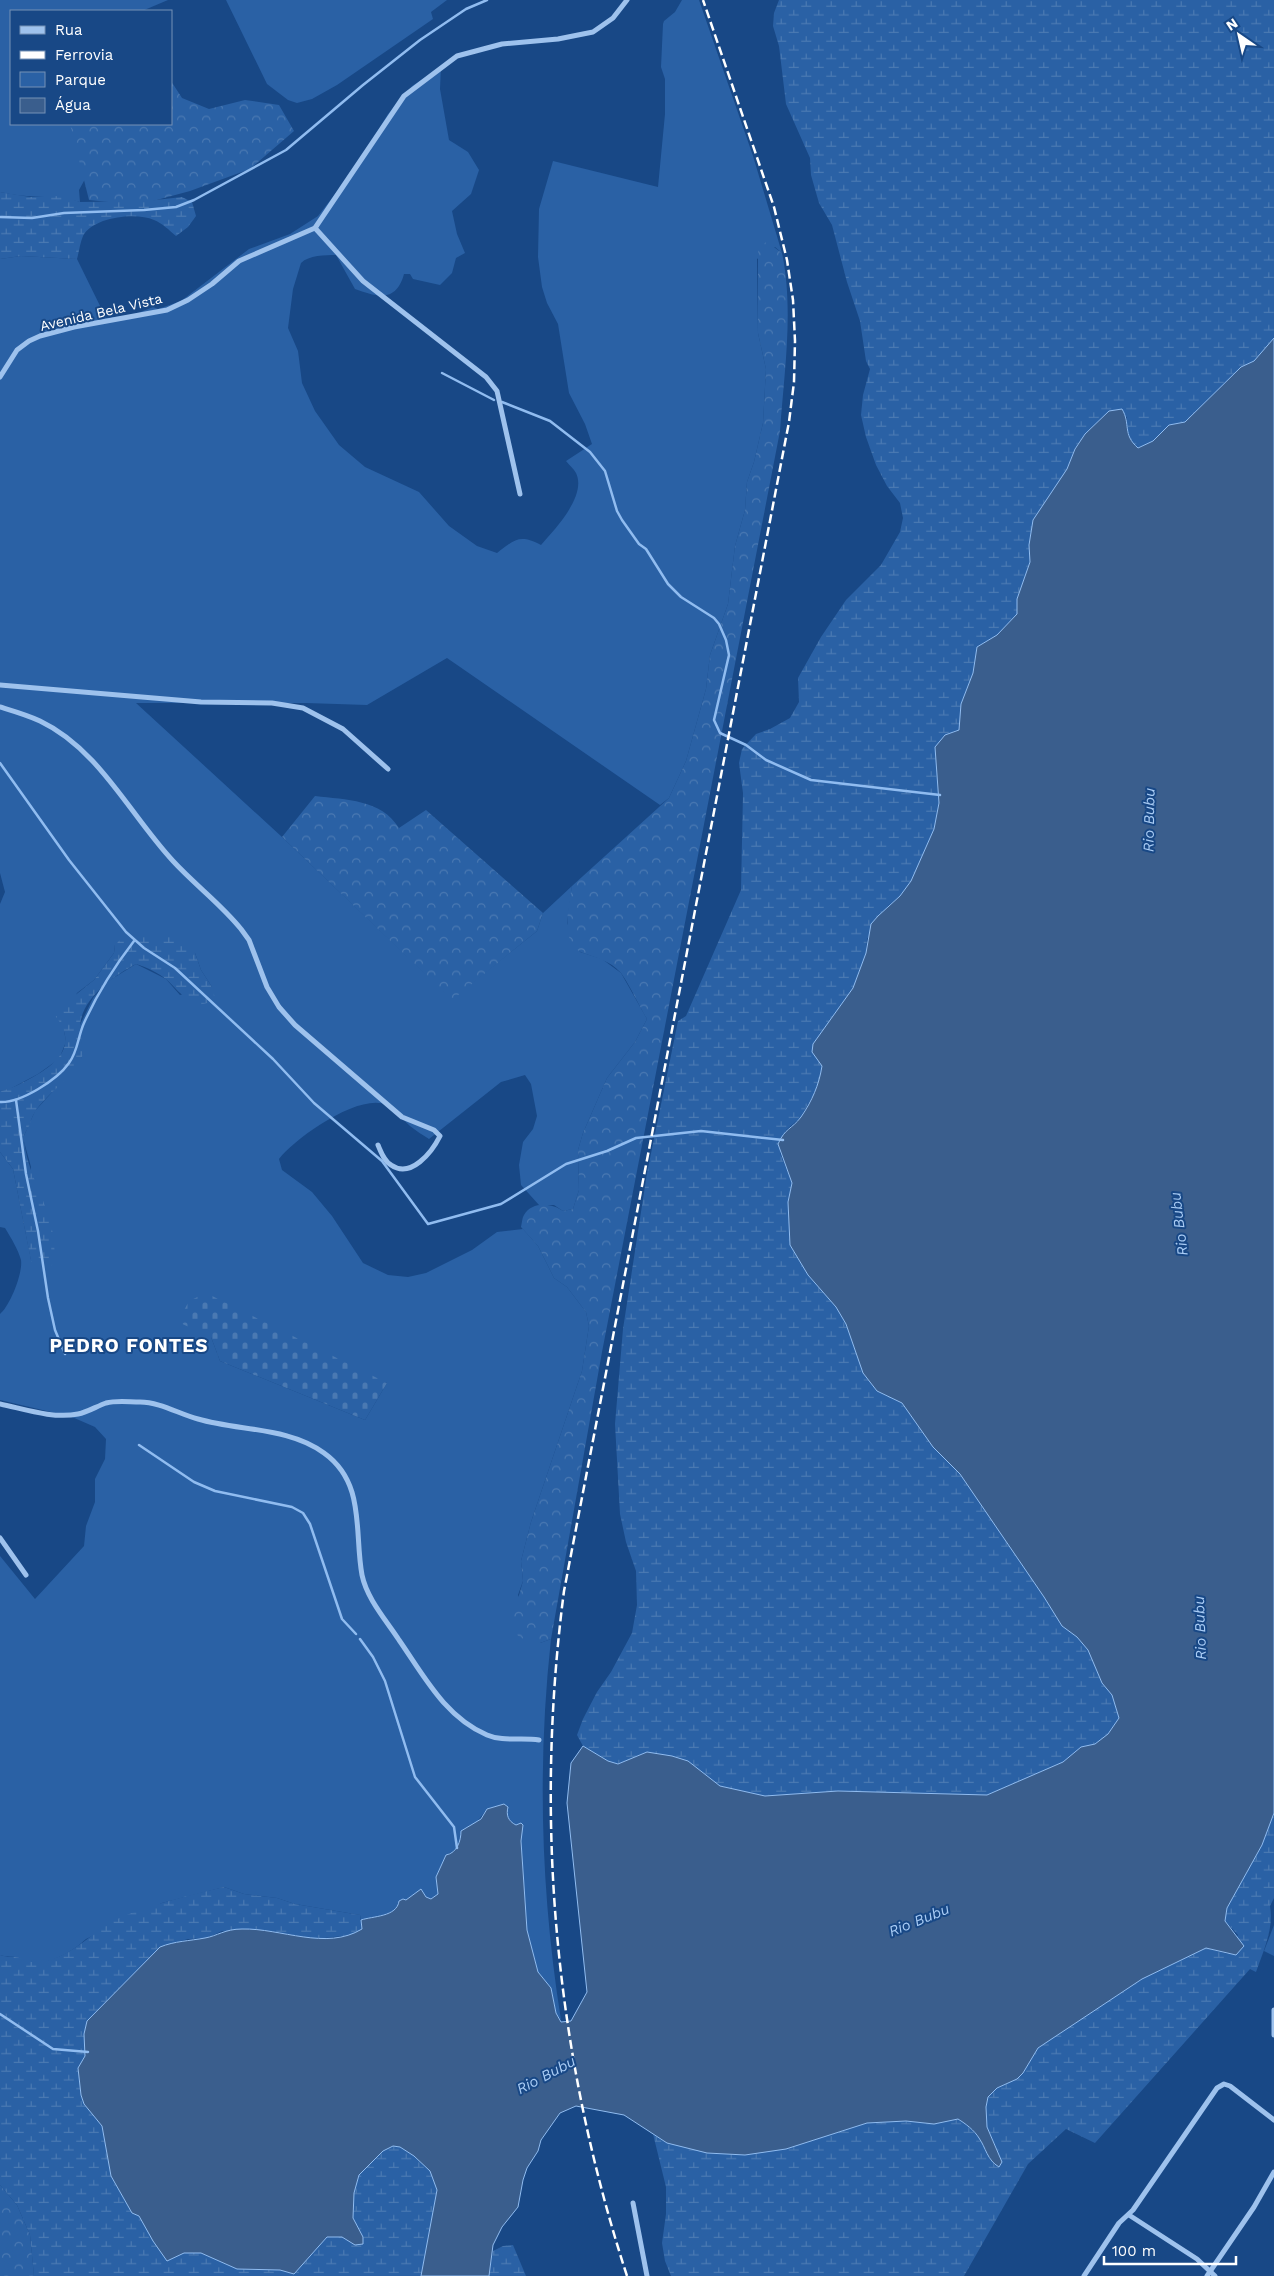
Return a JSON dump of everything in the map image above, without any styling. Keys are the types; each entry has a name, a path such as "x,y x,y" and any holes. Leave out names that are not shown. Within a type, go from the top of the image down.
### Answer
{"street":[{"path":"520,494 497,391 486,377 363,281 315,228 404,96 457,56 502,44 558,39 593,32 613,18 627,0"},
{"name":"Avenida Bela Vista","path":"0,377 17,350 28,341 74,327 167,310 188,300 212,284 239,261 315,228"},
{"path":"0,685 202,702 272,703 303,708 343,729 388,769"},
{"path":"0,707 31,717 51,727 96,765 151,837 241,929 249,940 267,987 279,1007 294,1026 402,1117 434,1130 440,1136 426,1157 408,1169 398,1169 389,1164 378,1145"},
{"path":"0,1404 42,1413 71,1415 79,1414 109,1402 146,1402 199,1419 287,1436 320,1450 340,1471 355,1500 361,1568 368,1590 427,1684 446,1706 473,1728 499,1739 525,1738 539,1740"},
{"path":"0,1538 26,1575"},
{"path":"1274,2010 1274,2034"},
{"path":"1084,2276 1116,2227 1129,2215 1217,2088 1224,2084 1230,2086 1274,2120"},
{"path":"1207,2276 1249,2214 1274,2172"},
{"path":"633,2203 647,2276"},
{"path":"1129,2215 1197,2259 1215,2276"}],"green space":[{"path":"0,0 168,0 144,10 10,10 10,125 89,125 90,170 79,190 80,202 0,192"},
{"path":"226,0 447,0 431,12 433,19 337,85 312,99 297,103 288,100 267,84"},
{"path":"682,0 699,0 753,156 782,253 775,247 757,259 758,333 766,369 763,423 754,462 747,482 745,510 735,546 728,604 710,655 706,689 686,761 669,798 660,805 447,658 367,705 136,703 282,837 452,999 537,931 543,913 572,886 567,923 580,952 602,959 621,973 647,1019 635,1042 607,1078 583,1133 578,1150 579,1190 573,1209 563,1211 554,1205 539,1205 521,1185 519,1165 523,1142 533,1129 537,1116 531,1084 525,1075 501,1082 429,1139 410,1126 387,1105 375,1103 361,1105 329,1119 299,1140 279,1159 282,1170 312,1192 332,1216 363,1263 388,1275 408,1277 426,1273 472,1250 497,1232 523,1229 538,1246 554,1278 567,1287 586,1312 589,1326 582,1371 531,1522 521,1561 523,1581 518,1595 540,1643 551,1639 544,1734 543,1830 549,1925 561,2020 556,2013 551,1988 538,1972 527,1930 521,1836 516,1825 508,1819 504,1804 487,1809 455,1850 446,1855 436,1877 438,1894 431,1899 426,1897 421,1889 406,1900 399,1901 394,1910 384,1915 361,1920 360,1915 295,1904 277,1898 244,1894 224,1887 162,1903 86,1939 74,1949 51,1960 34,1963 0,1955 0,1556 35,1599 84,1546 86,1526 95,1502 95,1479 105,1459 106,1439 95,1427 72,1417 0,1400 0,1314 12,1297 20,1273 21,1260 5,1228 0,1227 0,1152 13,1169 31,1260 31,1167 23,1138 35,1111 82,1057 80,1025 93,998 107,982 136,964 166,979 180,995 212,987 201,970 195,953 115,945 114,953 94,980 77,993 63,1024 66,1042 59,1059 38,1074 10,1089 0,1091 0,904 5,892 0,873 0,259 21,256 77,259 106,318 133,315 153,307 158,309 181,301 249,249 290,234 318,216 356,167 388,114 412,86 441,67 440,89 449,140 468,152 479,170 471,194 452,211 457,234 465,253 456,258 452,273 440,285 413,279 410,274 404,274 396,290 391,294 385,295 371,294 355,289 336,255 308,258 301,263 293,289 288,328 298,351 302,383 315,411 339,445 365,467 419,492 449,526 477,546 497,553 513,541 523,539 541,545 568,512 577,492 578,482 576,473 566,461 592,444 585,424 569,393 558,324 547,303 542,287 538,257 539,209 553,161 658,187 665,114 665,79 661,67 663,24 675,12","holes":["211,1337 387,1383 365,1420 220,1361"]},
{"path":"779,0 1274,0 1274,338 1254,361 1241,367 1185,422 1169,425 1153,441 1138,448 1129,434 1127,417 1109,411 1085,434 1075,448 1067,469 1033,520 1029,545 1030,562 1017,599 1017,614 997,635 977,647 973,673 961,704 959,730 954,731 935,747 939,803 934,829 912,881 900,896 888,906 867,939 866,953 853,988 813,1044 813,1052 822,1066 818,1087 800,1118 786,1130 780,1153 792,1183 788,1202 790,1245 808,1275 836,1307 846,1324 863,1373 877,1391 902,1403 933,1447 960,1474 1062,1626 1077,1637 1088,1650 1102,1683 1112,1695 1119,1718 1108,1734 1095,1744 1081,1747 1063,1762 987,1795 838,1791 765,1796 720,1786 688,1761 647,1752 618,1764 608,1761 583,1746 577,1735 597,1692 611,1672 632,1633 637,1605 636,1571 626,1542 620,1514 615,1424 623,1329 647,1173 678,1021 686,1016 741,890 743,793 739,763 742,749 756,734 790,718 799,702 798,678 821,637 846,600 881,565 900,532 903,518 900,503 887,486 876,465 866,437 861,415 863,395 870,369 866,361 860,321 847,282 832,225 819,203 811,175 810,158 786,104 779,46 773,26 774,13"},
{"path":"172,83 182,98 209,109 245,100 279,105 294,131 250,169 190,191 138,205 89,200 70,125 172,125"},
{"path":"0,192 30,197 62,196 80,202 147,201 182,197 192,202 196,216 188,227 176,236 160,223 146,218 137,216 105,220 96,224 83,236 77,259 21,256 0,259"},
{"path":"767,242 782,253 786,275 788,319 780,431 602,1352 551,1639 540,1643 529,1642 518,1636 512,1620 523,1581 521,1561 531,1522 582,1371 589,1326 586,1312 567,1287 554,1278 538,1246 521,1227 522,1221 523,1216 528,1210 537,1205 553,1206 563,1211 573,1209 579,1190 578,1150 583,1133 607,1078 635,1042 647,1019 623,975 608,962 583,953 571,941 567,923 572,886 669,798 686,761 706,689 710,655 728,604 735,546 745,510 747,482 754,462 763,423 766,369 758,333 758,246"},
{"path":"315,796 350,800 373,806 383,811 399,828 426,810 543,913 537,931 452,1000 282,837"},
{"path":"172,934 185,940 195,953 201,970 212,987 215,998 208,1003 195,1003 183,996 160,975 136,964 118,975 92,997 86,1007 80,1027 83,1050 79,1064 40,1105 33,1115 25,1134 24,1140 27,1156 52,1230 54,1264 44,1269 31,1261 13,1169 0,1152 0,1091 33,1077 59,1057 65,1042 64,1033 61,1023 53,1013 94,980 114,953 115,945 121,939"},
{"path":"206,1293 387,1383 365,1420 220,1361 211,1337 178,1322 189,1301"},
{"path":"1274,1813 1274,1898 1270,1906 1271,1922 1268,1939 1256,1972 1250,1969 1095,2143 1066,2129 1028,2164 964,2276 671,2276 665,2261 662,2243 666,2214 666,2187 653,2134 667,2143 786,2149 867,2123 906,2121 934,2124 958,2119 975,2132 989,2157 999,2167 996,2147 987,2127 986,2107 988,2097 997,2088 1017,2079 1023,2073 1038,2048 1142,1979 1206,1948 1228,1954 1238,1935 1225,1921 1227,1908 1262,1845"},
{"path":"224,1887 244,1894 277,1898 295,1904 360,1915 362,1929 352,1935 315,1939 271,1931 222,1931 207,1938 188,1939 160,1947 87,2021 84,2034 85,2056 78,2068 81,2095 84,2104 102,2126 111,2176 132,2213 139,2216 145,2225 184,2253 201,2253 237,2269 281,2270 293,2274 327,2237 342,2237 355,2245 363,2237 353,2218 354,2193 359,2175 383,2151 393,2146 400,2147 414,2156 430,2171 437,2190 421,2276 34,2276 30,2235 17,2205 0,2185 0,1955 34,1962 50,1960 72,1950 113,1921 124,1916 161,1903"},
{"path":"1274,1925 1274,1956 1264,1951"},
{"path":"0,2185 17,2205 30,2235 34,2276 0,2276"},
{"path":"513,2245 526,2276 489,2276 493,2251 503,2246"}],"water":[{"name":"Rio Bubu","path":"1274,338 1274,1813 1262,1845 1227,1908 1225,1921 1244,1946 1236,1955 1206,1948 1142,1979 1038,2048 1023,2073 1017,2079 997,2088 988,2097 986,2107 987,2127 1002,2162 999,2167 989,2157 975,2132 958,2119 934,2124 906,2121 867,2123 786,2149 745,2155 707,2153 667,2143 624,2115 576,2106 560,2113 541,2140 538,2151 527,2168 518,2207 502,2227 493,2245 489,2276 421,2276 437,2190 430,2171 414,2156 400,2147 393,2146 383,2151 359,2175 354,2193 353,2218 363,2237 363,2244 355,2245 342,2237 327,2237 294,2274 280,2270 237,2269 201,2253 184,2253 167,2261 139,2216 132,2213 111,2176 102,2126 84,2104 78,2068 85,2056 84,2034 87,2021 160,1947 209,1937 236,1929 318,1938 334,1938 348,1935 362,1929 361,1920 389,1913 394,1910 399,1901 406,1900 421,1889 426,1897 431,1899 438,1894 436,1877 446,1855 453,1852 458,1846 461,1831 481,1819 487,1809 504,1804 508,1807 509,1820 516,1825 521,1823 523,1825 521,1841 527,1930 538,1972 551,1988 556,2013 561,2022 571,2021 587,1992 567,1803 571,1763 583,1746 608,1761 618,1764 647,1752 672,1756 688,1761 720,1786 765,1796 838,1791 987,1795 1063,1762 1081,1747 1095,1744 1108,1734 1119,1718 1112,1695 1102,1683 1088,1650 1077,1637 1062,1626 960,1474 933,1447 902,1403 877,1391 863,1373 846,1324 836,1307 808,1275 790,1245 788,1202 792,1183 778,1144 783,1135 801,1117 815,1093 822,1066 812,1052 813,1044 853,988 866,953 871,924 900,896 911,881 934,829 939,803 935,747 945,735 959,730 961,704 973,673 977,647 997,635 1017,614 1017,599 1030,562 1029,545 1033,520 1067,469 1075,449 1085,434 1109,411 1122,409 1125,414 1128,433 1133,443 1138,448 1153,441 1169,425 1185,422 1241,367 1254,361"}],"waterway":[{"path":"0,217 32,218 64,213 144,210 176,207 194,200 286,150 420,40 466,9 487,0"},
{"path":"442,373 494,400"},
{"path":"502,402 550,421 590,452 605,471 617,511 622,520 639,544 646,549 668,584 681,597 714,618 719,624 726,640 729,655 714,720 720,733 746,745 766,760 811,780 940,795"},
{"path":"0,763 69,860 126,932 144,948 175,968 273,1059 314,1103 382,1161 428,1224 501,1204 566,1164 607,1151 636,1138 701,1131 783,1140"},
{"path":"0,1102 28,1095 56,1076 69,1063 94,1002 134,941"},
{"path":"16,1100 26,1174 38,1231 48,1298 55,1330 65,1354"},
{"path":"139,1445 194,1482 215,1491 292,1507 303,1513 310,1524 342,1619 356,1634"},
{"path":"360,1639 373,1657 385,1681 415,1777 454,1827 457,1848"},
{"path":"0,2014 53,2049 88,2052"}],"railway":[{"path":"627,2276 602,2192 583,2108 568,2023 557,1937 552,1851 551,1764 555,1678 564,1591 789,422 794,382 793,300 787,260 774,207 703,0"}],"district":[{"name":"PEDRO FONTES","path":"129,1345"}]}
